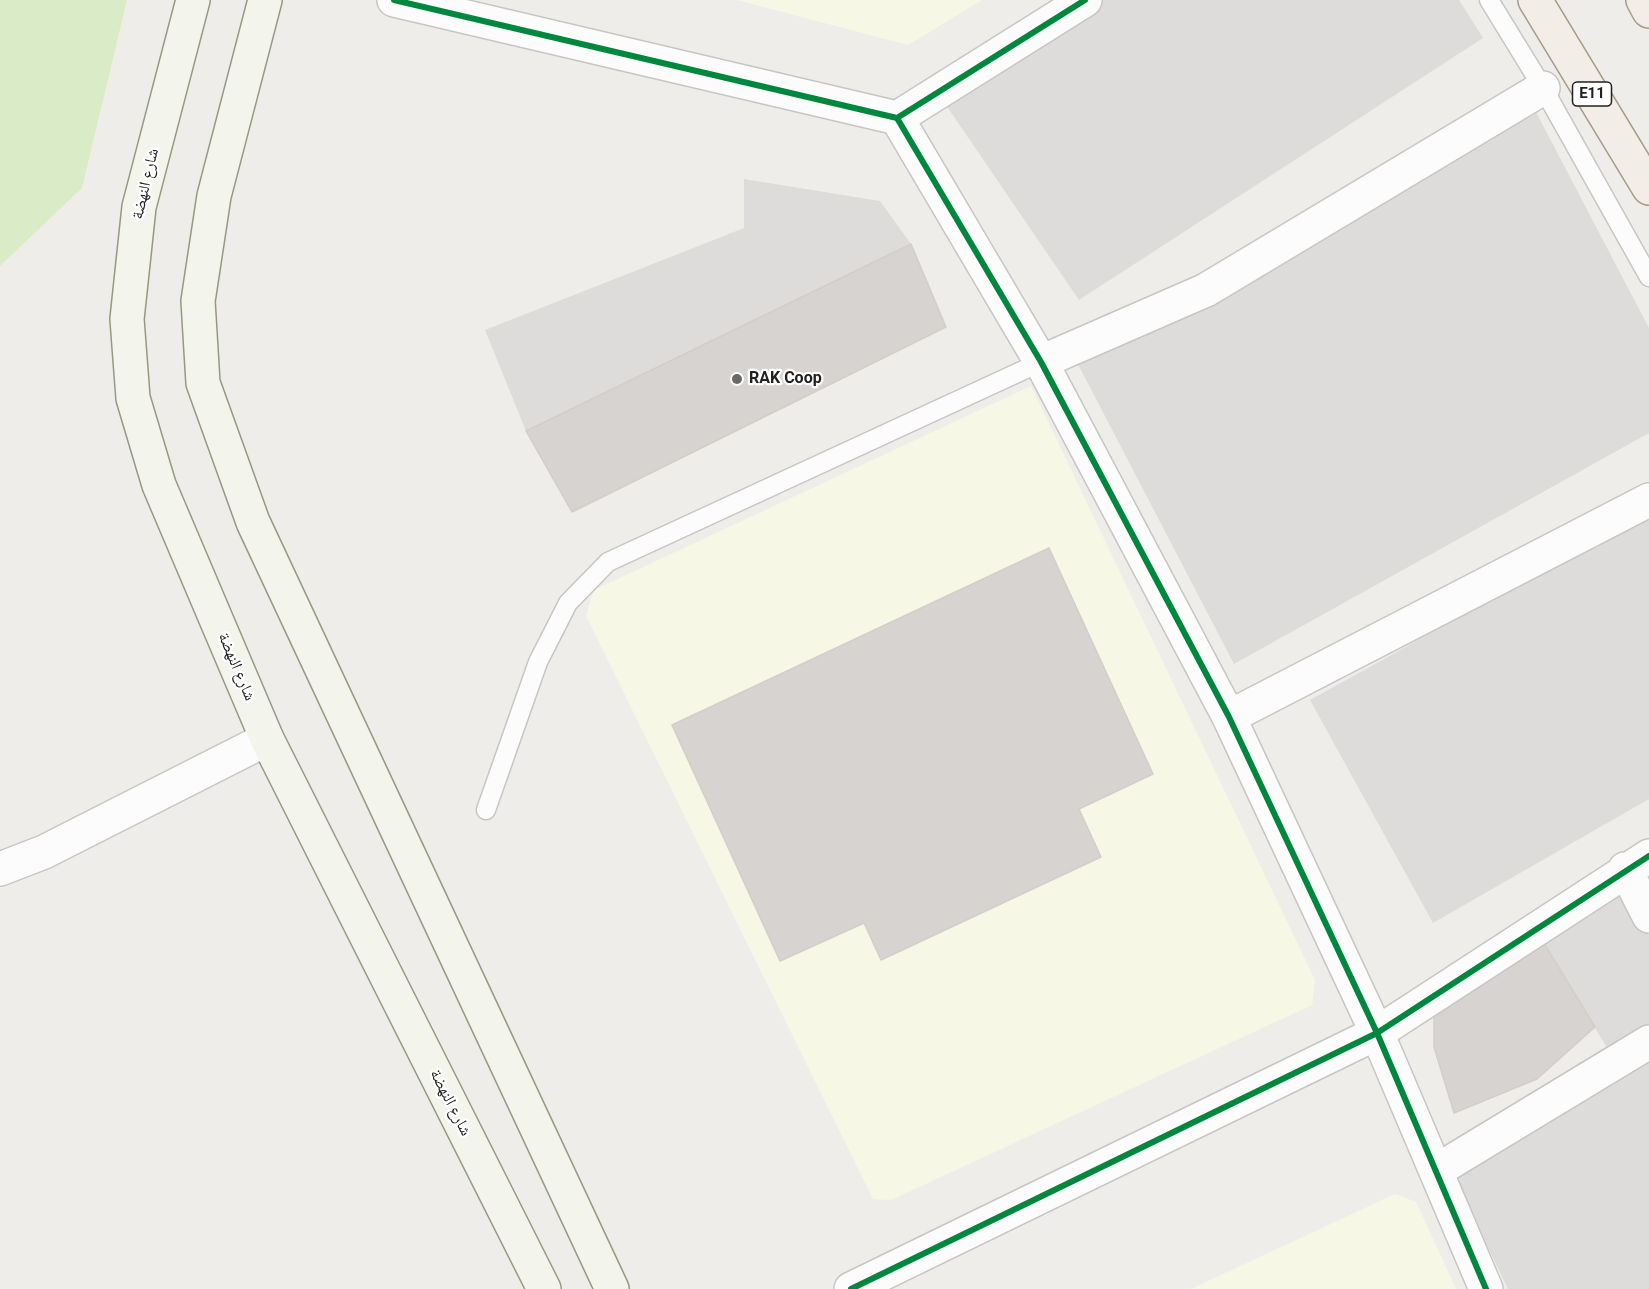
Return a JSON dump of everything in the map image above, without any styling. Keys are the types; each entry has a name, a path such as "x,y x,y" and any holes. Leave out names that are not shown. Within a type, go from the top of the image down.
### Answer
{"main road":[{"name":"شارع النهضة","path":"193,0 139,207 127,319 134,398 159,485 267,739 544,1289"},
{"path":"265,0 214,196 198,301 203,383 253,522 612,1289"},
{"name":"E11","path":"1535,0 1649,188"},
{"path":"1643,0 1649,11"}],"street":[{"path":"394,0 897,118 1085,0"},
{"path":"1041,362 1206,290 1543,88"},
{"path":"897,118 1041,362 1229,717 1377,1033 1486,1289"},
{"path":"1229,717 1649,500"},
{"path":"0,869 44,852 267,739"},
{"path":"851,1289 1377,1033 1637,863 1649,916"},
{"path":"1436,1171 1649,1042"}],"lane":[{"path":"1489,0 1543,88 1649,277"},
{"path":"486,810 538,662 568,603 608,562 1041,362"}],"shaded area":[{"path":"737,0 982,0 908,45"},
{"path":"1082,0 1459,0 1483,38 1079,300 935,89"},
{"path":"1526,93 1649,328 1649,433 1234,664 1070,349"},
{"path":"744,179 880,201 911,244 526,431 485,330 744,228"},
{"path":"1031,386 1315,980 1312,1005 891,1200 873,1199 586,616 594,590"},
{"path":"1649,512 1649,799 1433,923 1310,700"},
{"path":"1649,864 1649,1289 1508,1289 1445,1158 1615,1061 1534,927"},
{"path":"1395,1194 1416,1202 1456,1289 1191,1289"}],"green space":[{"path":"0,0 127,0 82,188 0,266"}],"building":[{"name":"RAK Coop","path":"911,244 946,327 572,512 526,431"},
{"path":"1049,548 1153,774 1079,809 1101,857 881,960 864,923 780,961 672,725"},
{"path":"1542,940 1595,1027 1537,1079 1454,1113 1434,1047 1434,999"}],"cycle path":[{"path":"394,0 897,118 1085,0"},
{"path":"897,118 1041,362 1229,717 1377,1033 1486,1289"},
{"path":"851,1289 1377,1033 1649,856"}],"place":[{"name":"RAK Coop","path":"737,379"}]}
